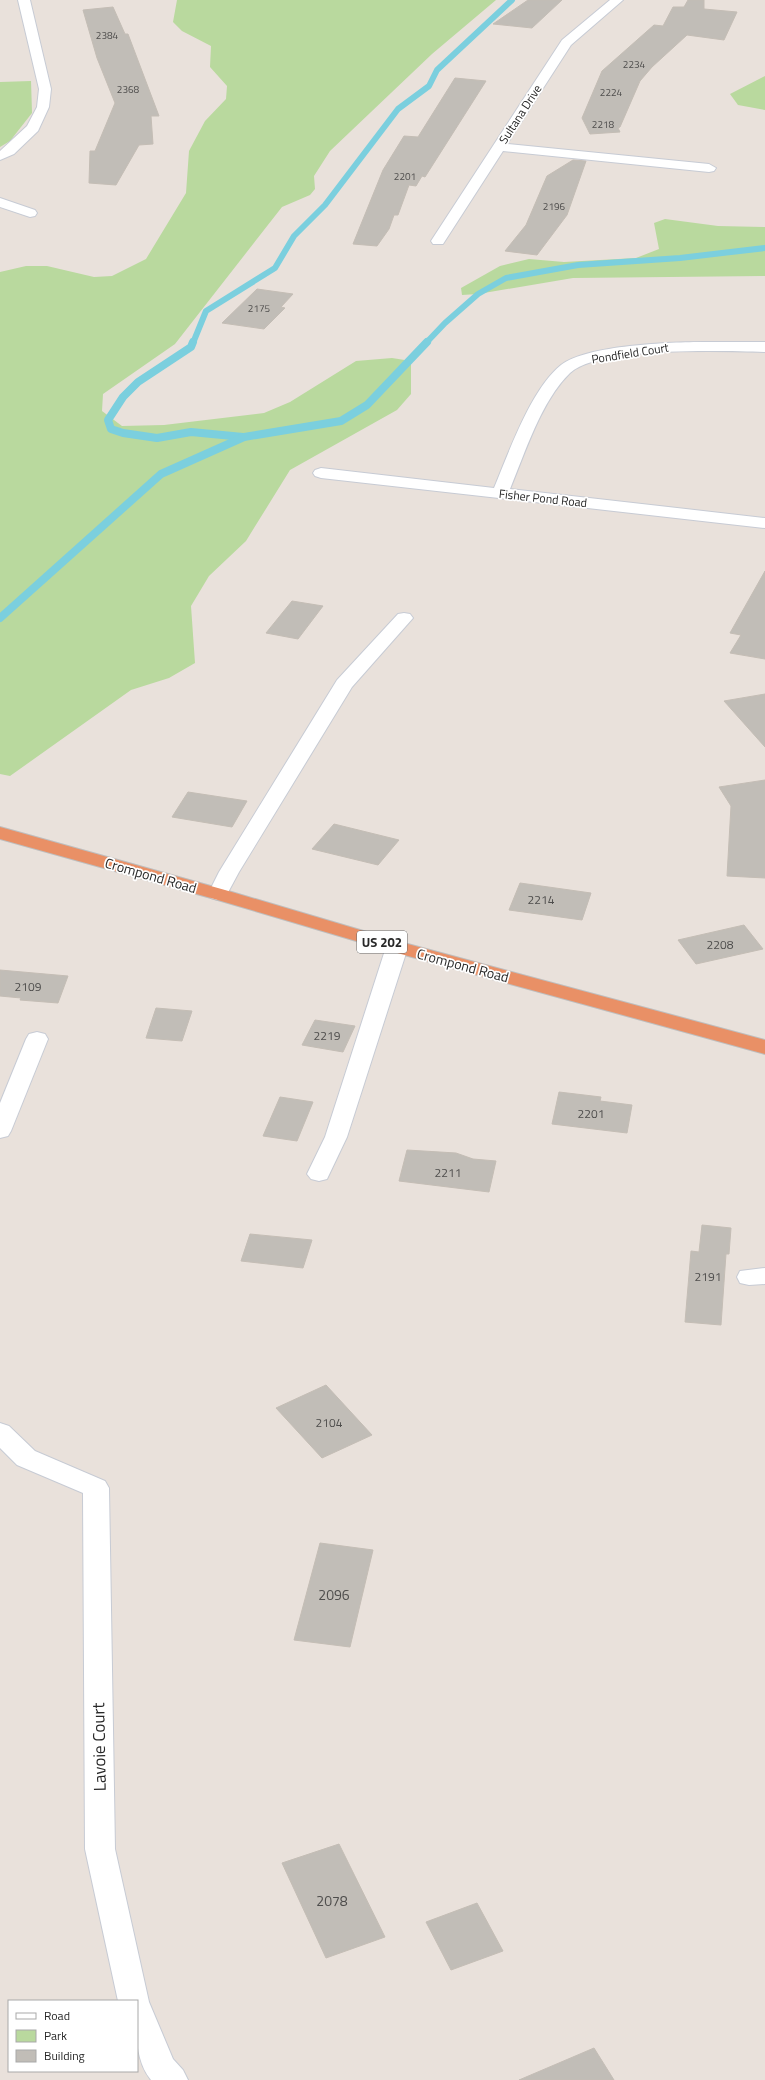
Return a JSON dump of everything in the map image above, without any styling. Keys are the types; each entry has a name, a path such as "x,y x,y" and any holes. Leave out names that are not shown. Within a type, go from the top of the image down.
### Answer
{"highway":[{"name":"Crompond Road","path":"0,833 218,894 397,947 765,1047"}],"street":[{"path":"0,156 9,151 33,128 43,108 45,89 24,0"},
{"name":"Sultana Drive","path":"438,241 566,43 617,0"},
{"path":"500,146 709,168"},
{"path":"0,202 30,213"},
{"name":"Pondfield Court","path":"500,493 545,395 566,369 587,359 624,351 678,345 765,347"},
{"name":"Fisher Pond Road","path":"321,473 765,522"},
{"path":"218,894 229,872 344,684 404,618"},
{"path":"319,1174 336,1137 397,947"},
{"path":"0,1130 37,1039"},
{"name":"Lavoie Court","path":"0,1432 26,1458 96,1488 100,1849 134,2000"},
{"path":"138,2012 161,2068 172,2080"}],"green space":[{"path":"177,0 496,0 432,54 330,151 314,176 315,189 310,195 282,207 175,344 103,394 102,411 122,426 164,425 264,413 290,402 356,361 392,358 411,361 411,394 397,410 290,470 246,541 209,576 191,606 195,663 169,678 131,690 10,776 0,774 0,272 26,266 47,266 94,277 112,276 146,259 186,193 189,151 205,121 226,99 227,86 210,67 211,46 182,31 173,22"},
{"path":"765,76 765,110 738,105 730,94"},
{"path":"31,81 32,113 10,141 0,147 0,82"},
{"path":"665,219 718,226 765,227 765,276 573,278 478,294 462,295 461,288 500,266 529,259 564,262 636,258 659,249 654,223"}],"building":[{"path":"528,0 562,0 532,28 493,24"},
{"path":"688,0 704,0 704,9 737,12 724,40 687,35 652,67 640,81 620,127 618,128 620,132 590,134 582,118 602,71 654,25 663,26 673,7 684,7"},
{"path":"113,7 125,34 128,34 159,116 151,116 153,144 139,145 116,185 89,183 90,151 95,151 115,103 97,58 83,10"},
{"path":"455,78 486,81 425,177 422,176 416,186 409,185 398,215 394,215 389,229 377,246 353,244 383,170 404,136 418,137"},
{"path":"573,160 586,161 567,215 537,255 505,251 526,225 547,176"},
{"path":"257,289 293,294 281,307 285,308 264,329 222,323"},
{"path":"765,571 765,659 730,653 741,635 730,633"},
{"path":"292,601 323,606 298,639 266,633"},
{"path":"765,694 765,747 724,701"},
{"path":"765,780 765,878 727,876 731,806 719,787"},
{"path":"188,792 247,801 232,827 172,817"},
{"path":"334,824 399,840 378,865 312,849"},
{"path":"520,883 591,893 582,920 509,910"},
{"path":"744,925 763,949 696,964 678,940"},
{"path":"0,970 68,976 58,1003 20,1000 21,998 0,996"},
{"path":"156,1008 192,1011 182,1041 146,1038"},
{"path":"315,1020 355,1026 343,1052 302,1045"},
{"path":"559,1092 601,1097 600,1101 632,1105 627,1133 552,1124"},
{"path":"280,1097 313,1102 297,1141 263,1136"},
{"path":"407,1150 456,1153 473,1159 496,1161 489,1192 399,1181"},
{"path":"702,1225 731,1228 729,1254 726,1254 721,1325 685,1322 691,1251 699,1252"},
{"path":"250,1234 312,1240 303,1268 241,1261"},
{"path":"326,1385 372,1435 322,1458 276,1408"},
{"path":"320,1543 373,1550 350,1647 294,1640"},
{"path":"339,1844 385,1937 326,1958 282,1863"},
{"path":"477,1903 503,1951 451,1970 426,1922"},
{"path":"594,2048 614,2080 519,2080"}],"waterway":[{"path":"193,343 206,311 275,268 294,236 325,205 398,109 429,86 437,70 512,0"},
{"path":"426,343 445,323 478,294 506,278 578,265 680,258 765,248"},
{"path":"193,342 191,347 138,382 123,397 108,420 111,429 123,433 157,438 191,432 243,437"},
{"path":"0,618 161,474 244,437 341,421 367,405 427,342"}]}
